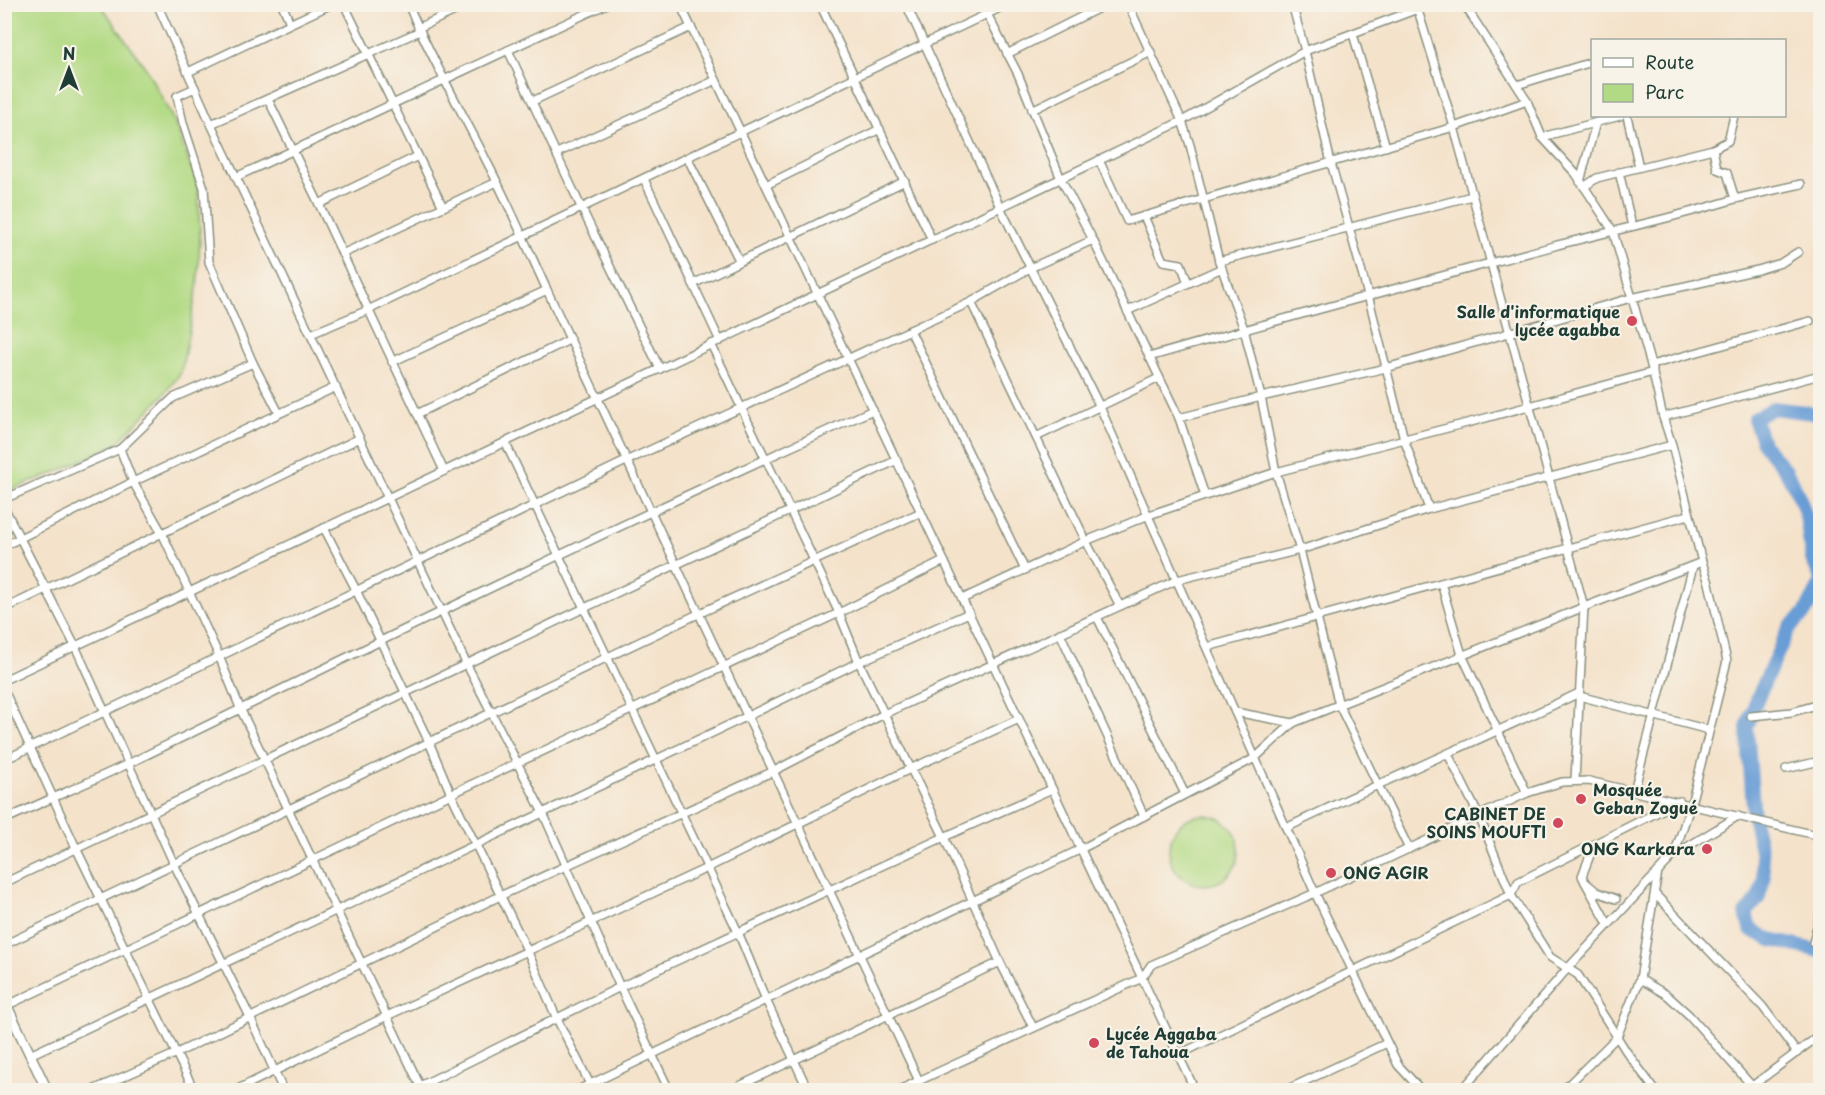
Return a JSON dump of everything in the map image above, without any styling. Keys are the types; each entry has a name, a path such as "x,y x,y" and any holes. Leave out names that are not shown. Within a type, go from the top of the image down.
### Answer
{"street":[{"path":"158,4 236,177 466,663 543,813 620,987 669,1090"},
{"path":"282,4 290,23"},
{"path":"188,72 332,4"},
{"path":"344,4 443,207"},
{"path":"408,4 497,182 596,399 919,1081"},
{"path":"212,124 368,54 470,4"},
{"path":"236,177 607,4"},
{"path":"681,4 1195,1090"},
{"path":"820,4 932,240"},
{"path":"906,4 1000,207 1100,407 1351,970 1398,1065 1421,1090"},
{"path":"982,4 1007,54 1061,179 1179,418 1205,496"},
{"path":"311,334 368,310 581,207 688,159 1008,4"},
{"path":"1007,54 1107,4"},
{"path":"1128,4 1182,121 1220,264 1244,329 1276,472 1300,550 1340,705 1409,849"},
{"path":"1292,4 1331,163 1368,295 1404,439 1429,509"},
{"path":"4,680 1182,121 1305,51 1431,4"},
{"path":"1464,4 1527,101 1542,137 1576,174 1613,231 1709,583 1727,661 1691,804 1674,855"},
{"path":"1416,8 1454,127 1584,607 1575,780"},
{"path":"533,101 691,27"},
{"path":"1353,34 1386,147"},
{"path":"508,50 660,369"},
{"path":"1032,110 1151,52"},
{"path":"1517,85 1591,63"},
{"path":"557,153 716,80"},
{"path":"195,88 177,96 183,123 204,188 209,262 253,363 279,413"},
{"path":"268,99 444,471"},
{"path":"1099,160 1126,221 1454,127 1527,101"},
{"path":"1542,137 1616,117"},
{"path":"1627,117 1639,167"},
{"path":"1582,185 1597,178 1713,149 1728,141 1734,117"},
{"path":"1582,185 1596,122"},
{"path":"766,185 880,129"},
{"path":"1713,149 1718,169 1727,173 1735,198"},
{"path":"319,204 418,156"},
{"path":"688,159 739,260"},
{"path":"1619,172 1632,226"},
{"path":"644,179 720,341"},
{"path":"693,284 905,181"},
{"path":"342,254 497,182"},
{"path":"1149,357 1368,295 1686,214 1735,198 1802,184"},
{"path":"1127,311 1188,283 1220,264 1349,227 1472,196"},
{"path":"1144,216 1164,261 1181,264 1188,283"},
{"path":"4,760 626,462 971,302 1030,268 1093,240"},
{"path":"1179,418 1386,368 1631,298 1758,270 1781,263 1798,252"},
{"path":"392,362 547,290"},
{"path":"971,302 1086,541 1120,606"},
{"path":"962,599 1086,541 1149,515 1276,472 1530,405 1810,321"},
{"path":"910,330 1025,570"},
{"path":"417,414 570,340"},
{"path":"711,344 839,613 859,662 944,837 999,962 1033,1027"},
{"path":"4,499 120,449 173,398 253,363"},
{"path":"1663,417 1821,375"},
{"path":"1036,437 1160,378"},
{"path":"4,546 133,482 336,387"},
{"path":"4,820 130,763 558,556 873,410"},
{"path":"4,609 360,438"},
{"path":"505,442 738,932 766,1000 808,1090"},
{"path":"93,1090 177,1053 500,896 774,771 884,714 1177,580 1300,550 1429,509 1672,445"},
{"path":"120,449 133,482 162,533 219,656 240,708 422,1088"},
{"path":"4,883 897,460"},
{"path":"4,507 75,646 174,864 225,965 283,1090"},
{"path":"4,945 429,742 491,715 698,614 921,512"},
{"path":"1207,647 1689,515"},
{"path":"324,528 429,742 474,844 527,950 557,1019 591,1088"},
{"path":"47,1090 5,1004 839,613 944,561"},
{"path":"578,1090 591,1088 652,1055 1081,849 1256,758 1293,723 1702,562"},
{"path":"1634,791 1693,566"},
{"path":"1441,583 1462,655 1527,793"},
{"path":"30,1055 225,965 474,844 748,717 859,662 969,613"},
{"path":"1097,617 1185,794"},
{"path":"1060,633 1144,816"},
{"path":"4,690 76,849 194,1090"},
{"path":"1286,828 1378,784 1579,695 1709,730"},
{"path":"1751,716 1792,712 1821,704"},
{"path":"1236,712 1293,723"},
{"path":"236,1090 387,1016 707,868 910,769 1019,719"},
{"path":"1448,754 1479,816 1511,895 1550,957 1578,975 1617,1037 1655,1090"},
{"path":"1786,769 1821,761"},
{"path":"899,1090 1142,978 1151,965 1315,893 1527,793 1562,782 1575,780 1634,791 1821,836"},
{"path":"412,1090 422,1088 620,987 1052,789"},
{"path":"1178,1055 1511,895 1518,882 1680,801"},
{"path":"1462,1090 1568,968 1674,855 1738,816"},
{"path":"1593,845 1582,876 1608,924"},
{"path":"1563,1090 1617,1037 1640,979 1659,871"},
{"path":"1585,882 1597,892 1616,899"},
{"path":"1655,894 1763,1007 1797,1053"},
{"path":"1821,914 1814,943 1821,945"},
{"path":"730,1090 999,962"},
{"path":"1640,979 1667,995 1689,1015 1750,1088 1821,1035"},
{"path":"1286,1090 1387,1043"}],"green space":[{"path":"5,4 101,5 147,70 174,121 198,187 200,235 198,283 181,373 164,395 116,444 59,471 5,492"},
{"path":"1197,815 1211,815 1224,820 1234,830 1239,850 1234,870 1224,880 1211,885 1197,885 1184,880 1174,870 1169,857 1169,843 1174,830 1184,820"}],"waterway":[{"path":"1820,414 1773,408 1754,419 1764,445 1786,471 1799,496 1806,516 1812,559 1820,576"},
{"path":"1820,585 1805,613 1789,628 1747,727 1754,820 1761,850 1764,879 1758,899 1746,913 1750,929 1771,940 1820,951"}],"place":[{"name":"Salle d'informatique lycée agabba","path":"1632,321"},
{"name":"Mosquée Geban Zogué","path":"1581,799"},
{"name":"CABINET DE SOINS MOUFTI","path":"1558,823"},
{"name":"ONG Karkara","path":"1707,849"},
{"name":"ONG AGIR","path":"1331,873"},
{"name":"Lycée Aggaba de Tahoua","path":"1094,1043"}]}
